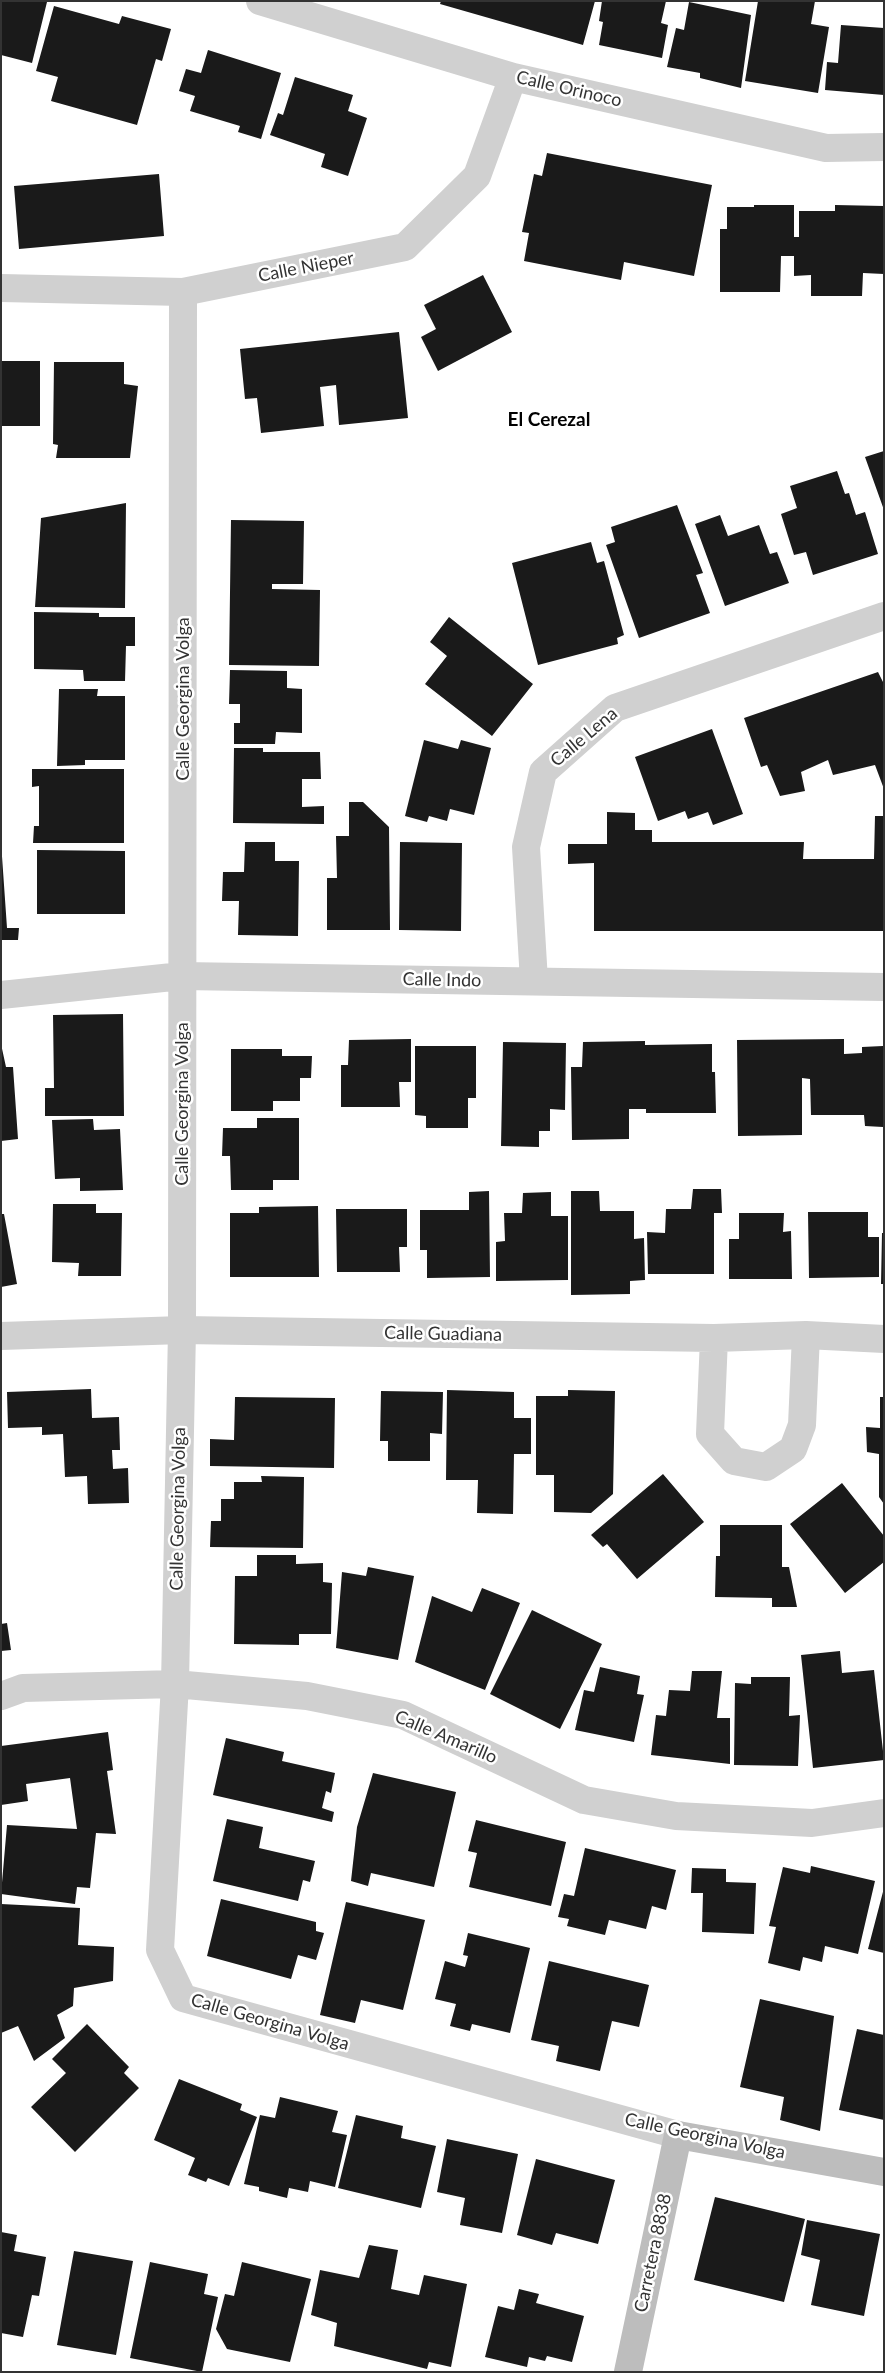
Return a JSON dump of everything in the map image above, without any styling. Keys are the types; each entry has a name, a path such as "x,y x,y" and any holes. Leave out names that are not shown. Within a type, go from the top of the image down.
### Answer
{"street":[{"name":"Calle Orinoco","path":"260,1 513,76 826,148 884,147"},
{"name":"Calle Nieper","path":"1,288 183,292 405,247 477,176 513,76"},
{"name":"Calle Georgina Volga","path":"183,292 182,1330 175,1684 160,1950 183,1998 678,2135 884,2172"},
{"name":"Calle Lena","path":"534,981 526,847 543,772 615,708 884,616"},
{"name":"Calle Indo","path":"1,995 182,976 884,987"},
{"name":"Calle Guadiana","path":"1,1336 182,1330 714,1338 806,1335 884,1339"},
{"path":"714,1338 710,1434 734,1461 766,1467 794,1448 802,1425 806,1335"},
{"name":"Calle Amarillo","path":"1,1696 23,1688 175,1684 307,1696 403,1715 584,1800 676,1816 812,1823 884,1813"},
{"name":"Carretera 8838","path":"628,2372 678,2135"}],"building":[{"path":"1,1 47,2 32,63 1,55"},
{"path":"441,1 595,1 583,45 440,4"},
{"path":"602,1 666,1 661,23 668,25 662,58 599,45 603,22 599,21"},
{"path":"758,1 815,1 811,24 829,27 818,93 745,81"},
{"path":"689,2 751,15 741,88 700,78 700,73 667,67 676,28 684,30"},
{"path":"54,6 119,24 122,16 171,29 162,61 156,59 137,125 51,101 58,77 36,71"},
{"path":"841,25 884,28 884,95 825,90 827,62 838,63"},
{"path":"208,50 281,73 261,139 238,132 240,126 190,111 195,96 179,91 186,69 201,73"},
{"path":"295,77 353,95 348,111 367,118 348,176 321,167 325,154 270,135 278,113 283,115"},
{"path":"547,153 712,185 694,276 624,262 621,280 524,261 529,233 522,232 534,174 542,176"},
{"path":"159,174 164,236 19,249 14,186"},
{"path":"754,205 794,205 794,237 799,237 799,211 835,211 835,205 884,206 884,274 863,273 862,296 811,296 811,275 794,276 794,256 781,256 780,292 720,292 720,229 727,229 727,207 754,207"},
{"path":"483,275 512,332 438,371 421,337 436,329 424,305"},
{"path":"399,332 408,418 339,425 336,385 320,387 324,426 261,433 257,398 245,399 240,349"},
{"path":"1,361 40,361 40,426 1,426"},
{"path":"54,362 124,362 124,384 138,386 130,458 56,458 58,445 53,444"},
{"path":"884,451 884,510 865,457"},
{"path":"837,471 845,494 849,493 856,515 865,512 878,554 813,575 806,552 794,555 781,514 797,508 790,486"},
{"path":"126,503 125,608 35,607 41,518"},
{"path":"677,505 703,573 696,575 710,613 639,638 606,545 615,542 611,527"},
{"path":"720,515 728,536 759,525 770,554 777,552 789,583 725,606 695,524"},
{"path":"231,520 304,521 303,584 272,584 272,589 320,590 319,666 229,665"},
{"path":"591,542 597,563 604,561 624,635 617,638 618,644 538,665 512,563"},
{"path":"34,612 99,613 99,617 135,617 135,646 126,646 125,681 84,681 83,670 34,669"},
{"path":"449,617 533,684 492,736 425,684 447,656 430,642"},
{"path":"230,670 287,671 287,688 302,689 302,733 276,732 275,744 234,744 234,723 240,723 240,704 229,704"},
{"path":"878,672 884,684 884,789 875,765 833,775 828,760 801,772 805,791 780,796 767,765 761,767 744,718"},
{"path":"59,689 98,689 97,696 125,696 125,760 85,760 85,765 57,766"},
{"path":"712,729 743,814 713,825 708,812 688,819 685,811 658,821 635,757"},
{"path":"424,740 458,749 461,740 491,748 474,815 450,809 447,821 429,816 427,822 405,816"},
{"path":"234,748 263,748 263,752 320,752 321,779 302,779 302,807 324,806 324,824 233,823"},
{"path":"32,769 124,769 124,843 33,843 34,826 39,826 39,786 32,787"},
{"path":"349,802 363,802 389,827 390,930 327,930 327,878 337,878 336,836 349,836"},
{"path":"607,812 635,813 635,830 652,830 652,842 804,842 803,859 874,859 875,816 884,816 884,931 594,931 594,863 568,864 568,844 607,844"},
{"path":"1,842 7,928 19,928 18,940 1,940"},
{"path":"245,842 275,842 275,861 299,861 298,936 238,935 239,901 222,901 223,872 244,872"},
{"path":"400,842 462,843 461,931 399,930"},
{"path":"37,850 125,851 125,914 37,914"},
{"path":"123,1014 124,1116 45,1116 45,1088 54,1088 53,1015"},
{"path":"411,1039 411,1082 399,1082 400,1107 341,1107 341,1065 348,1065 349,1040"},
{"path":"844,1039 844,1054 862,1053 862,1047 883,1046 883,1127 865,1126 864,1115 811,1115 810,1079 802,1078 802,1135 738,1136 737,1040"},
{"path":"645,1041 645,1045 712,1044 712,1072 715,1072 716,1113 646,1113 646,1109 629,1109 629,1139 572,1140 571,1067 582,1067 583,1042"},
{"path":"503,1042 566,1043 565,1110 550,1109 550,1131 539,1131 539,1147 501,1146"},
{"path":"1,1044 6,1067 13,1067 18,1139 1,1141"},
{"path":"415,1046 476,1046 476,1098 468,1098 468,1128 426,1128 426,1116 415,1115"},
{"path":"231,1049 282,1049 282,1056 312,1056 311,1078 300,1078 300,1101 273,1101 273,1111 231,1111"},
{"path":"257,1118 299,1118 299,1180 273,1180 273,1190 231,1190 230,1156 222,1156 223,1128 257,1128"},
{"path":"93,1119 94,1130 120,1129 123,1190 80,1191 80,1178 55,1179 52,1120"},
{"path":"693,1189 721,1189 722,1213 714,1213 714,1274 648,1274 647,1232 665,1233 666,1209 691,1209"},
{"path":"489,1191 490,1277 427,1278 427,1250 420,1250 420,1210 469,1210 469,1192"},
{"path":"571,1191 599,1191 600,1211 634,1211 634,1239 644,1238 645,1280 630,1281 630,1294 571,1295"},
{"path":"551,1192 551,1216 568,1216 568,1280 496,1281 496,1242 505,1241 504,1213 522,1213 523,1193"},
{"path":"53,1204 96,1204 96,1213 122,1213 121,1276 78,1276 79,1263 52,1262"},
{"path":"318,1206 319,1277 230,1277 230,1213 259,1213 259,1207"},
{"path":"336,1209 407,1209 407,1247 399,1247 400,1272 337,1272"},
{"path":"808,1212 868,1212 868,1237 879,1237 879,1277 809,1278"},
{"path":"739,1213 784,1213 783,1232 791,1231 792,1279 729,1279 729,1239 739,1239"},
{"path":"1,1214 4,1214 17,1284 1,1287"},
{"path":"882,1233 884,1233 884,1284 881,1284"},
{"path":"91,1389 92,1418 119,1417 120,1450 112,1450 113,1469 128,1468 129,1503 88,1504 87,1476 65,1477 63,1434 42,1435 42,1427 8,1428 7,1392"},
{"path":"447,1390 514,1392 514,1418 531,1418 531,1454 514,1454 513,1514 477,1513 478,1480 446,1480"},
{"path":"568,1390 615,1391 613,1494 591,1513 554,1512 554,1475 536,1475 536,1396 568,1396"},
{"path":"381,1391 443,1392 442,1434 430,1433 430,1461 388,1461 388,1441 380,1441"},
{"path":"235,1397 335,1398 334,1468 210,1466 210,1439 234,1440"},
{"path":"880,1397 884,1397 884,1504 879,1497 879,1454 867,1452 866,1427 880,1428"},
{"path":"663,1474 704,1522 637,1579 607,1544 603,1547 591,1535"},
{"path":"261,1476 304,1477 303,1548 210,1547 211,1521 221,1521 221,1499 234,1499 234,1482 262,1482"},
{"path":"842,1483 884,1536 884,1562 845,1593 790,1524"},
{"path":"720,1525 782,1525 782,1567 789,1567 797,1607 772,1607 772,1598 715,1597 716,1556 720,1556"},
{"path":"257,1555 296,1555 296,1564 323,1563 323,1582 332,1583 331,1634 299,1634 299,1645 234,1644 235,1576 257,1576"},
{"path":"368,1567 414,1576 398,1660 336,1648 342,1572 366,1576"},
{"path":"482,1588 520,1603 485,1690 415,1662 432,1596 472,1612"},
{"path":"532,1610 602,1644 560,1729 490,1694"},
{"path":"7,1623 11,1650 1,1651 1,1624"},
{"path":"840,1651 842,1673 874,1670 884,1760 813,1768 801,1655"},
{"path":"600,1667 640,1676 637,1694 644,1695 634,1742 575,1730 584,1690 594,1692"},
{"path":"692,1671 722,1671 717,1718 730,1718 730,1764 651,1755 656,1715 666,1716 669,1690 690,1691"},
{"path":"751,1677 790,1677 789,1716 800,1715 798,1766 734,1765 735,1683 751,1684"},
{"path":"108,1732 113,1770 107,1771 116,1834 96,1833 90,1888 77,1887 75,1904 1,1894 7,1825 77,1829 70,1778 26,1784 28,1801 1,1805 1,1746"},
{"path":"226,1738 284,1752 282,1761 335,1773 331,1793 326,1791 322,1808 334,1812 332,1822 213,1795"},
{"path":"373,1773 456,1792 434,1887 371,1873 368,1886 351,1881 357,1827"},
{"path":"227,1819 263,1827 259,1848 315,1861 310,1882 303,1880 298,1901 213,1881"},
{"path":"476,1820 566,1842 551,1906 469,1887 477,1853 468,1851"},
{"path":"585,1848 676,1870 666,1910 652,1906 646,1929 609,1920 605,1935 567,1926 569,1919 558,1917 564,1894 574,1896"},
{"path":"811,1866 875,1881 858,1954 825,1946 822,1962 803,1957 800,1971 768,1963 776,1927 769,1926 783,1867 810,1873"},
{"path":"692,1868 726,1869 726,1882 756,1883 754,1934 702,1932 703,1893 691,1893"},
{"path":"884,1888 884,1953 868,1949"},
{"path":"221,1899 316,1922 316,1931 324,1933 316,1960 298,1955 291,1979 207,1956"},
{"path":"346,1902 425,1920 403,2010 361,2000 355,2023 320,2015"},
{"path":"1,1904 80,1908 78,1945 114,1947 113,1981 74,1988 73,2006 57,2015 65,2038 34,2061 18,2026 1,2033"},
{"path":"468,1933 530,1948 510,2033 472,2024 470,2031 450,2026 456,2004 435,1999 445,1961 465,1967 468,1956 463,1955"},
{"path":"549,1961 649,1985 639,2027 612,2021 600,2071 556,2061 559,2046 531,2040"},
{"path":"760,1999 834,2016 820,2131 780,2120 784,2097 740,2087"},
{"path":"87,2024 129,2067 124,2073 139,2088 75,2152 31,2107 66,2073 52,2059"},
{"path":"857,2029 884,2035 884,2120 839,2110"},
{"path":"179,2079 242,2104 240,2110 257,2117 229,2186 208,2178 206,2182 188,2175 195,2158 154,2140"},
{"path":"280,2097 338,2111 332,2132 347,2135 335,2187 310,2181 308,2192 289,2188 287,2198 259,2191 259,2187 244,2184 260,2115 275,2118"},
{"path":"356,2115 403,2126 401,2138 436,2146 421,2208 338,2188"},
{"path":"447,2139 518,2154 502,2233 460,2225 465,2198 437,2192"},
{"path":"536,2159 615,2180 598,2244 556,2233 552,2245 517,2235"},
{"path":"715,2197 805,2219 784,2302 694,2280"},
{"path":"807,2220 880,2234 864,2316 811,2305 820,2260 801,2255"},
{"path":"1,2232 17,2235 14,2251 46,2257 39,2296 32,2295 23,2337 1,2333"},
{"path":"369,2245 398,2250 391,2289 419,2295 424,2275 467,2284 451,2367 429,2362 427,2369 334,2346 337,2323 311,2315 320,2270 359,2278"},
{"path":"74,2251 133,2261 116,2355 57,2345"},
{"path":"150,2262 208,2274 204,2294 218,2297 202,2372 130,2358"},
{"path":"242,2262 311,2279 290,2362 227,2349 216,2329 225,2294 234,2296"},
{"path":"519,2289 539,2294 536,2303 584,2316 572,2362 547,2356 545,2361 529,2357 527,2367 485,2357 498,2306 514,2310"}],"district":[{"name":"El Cerezal","path":"549,420"}]}
